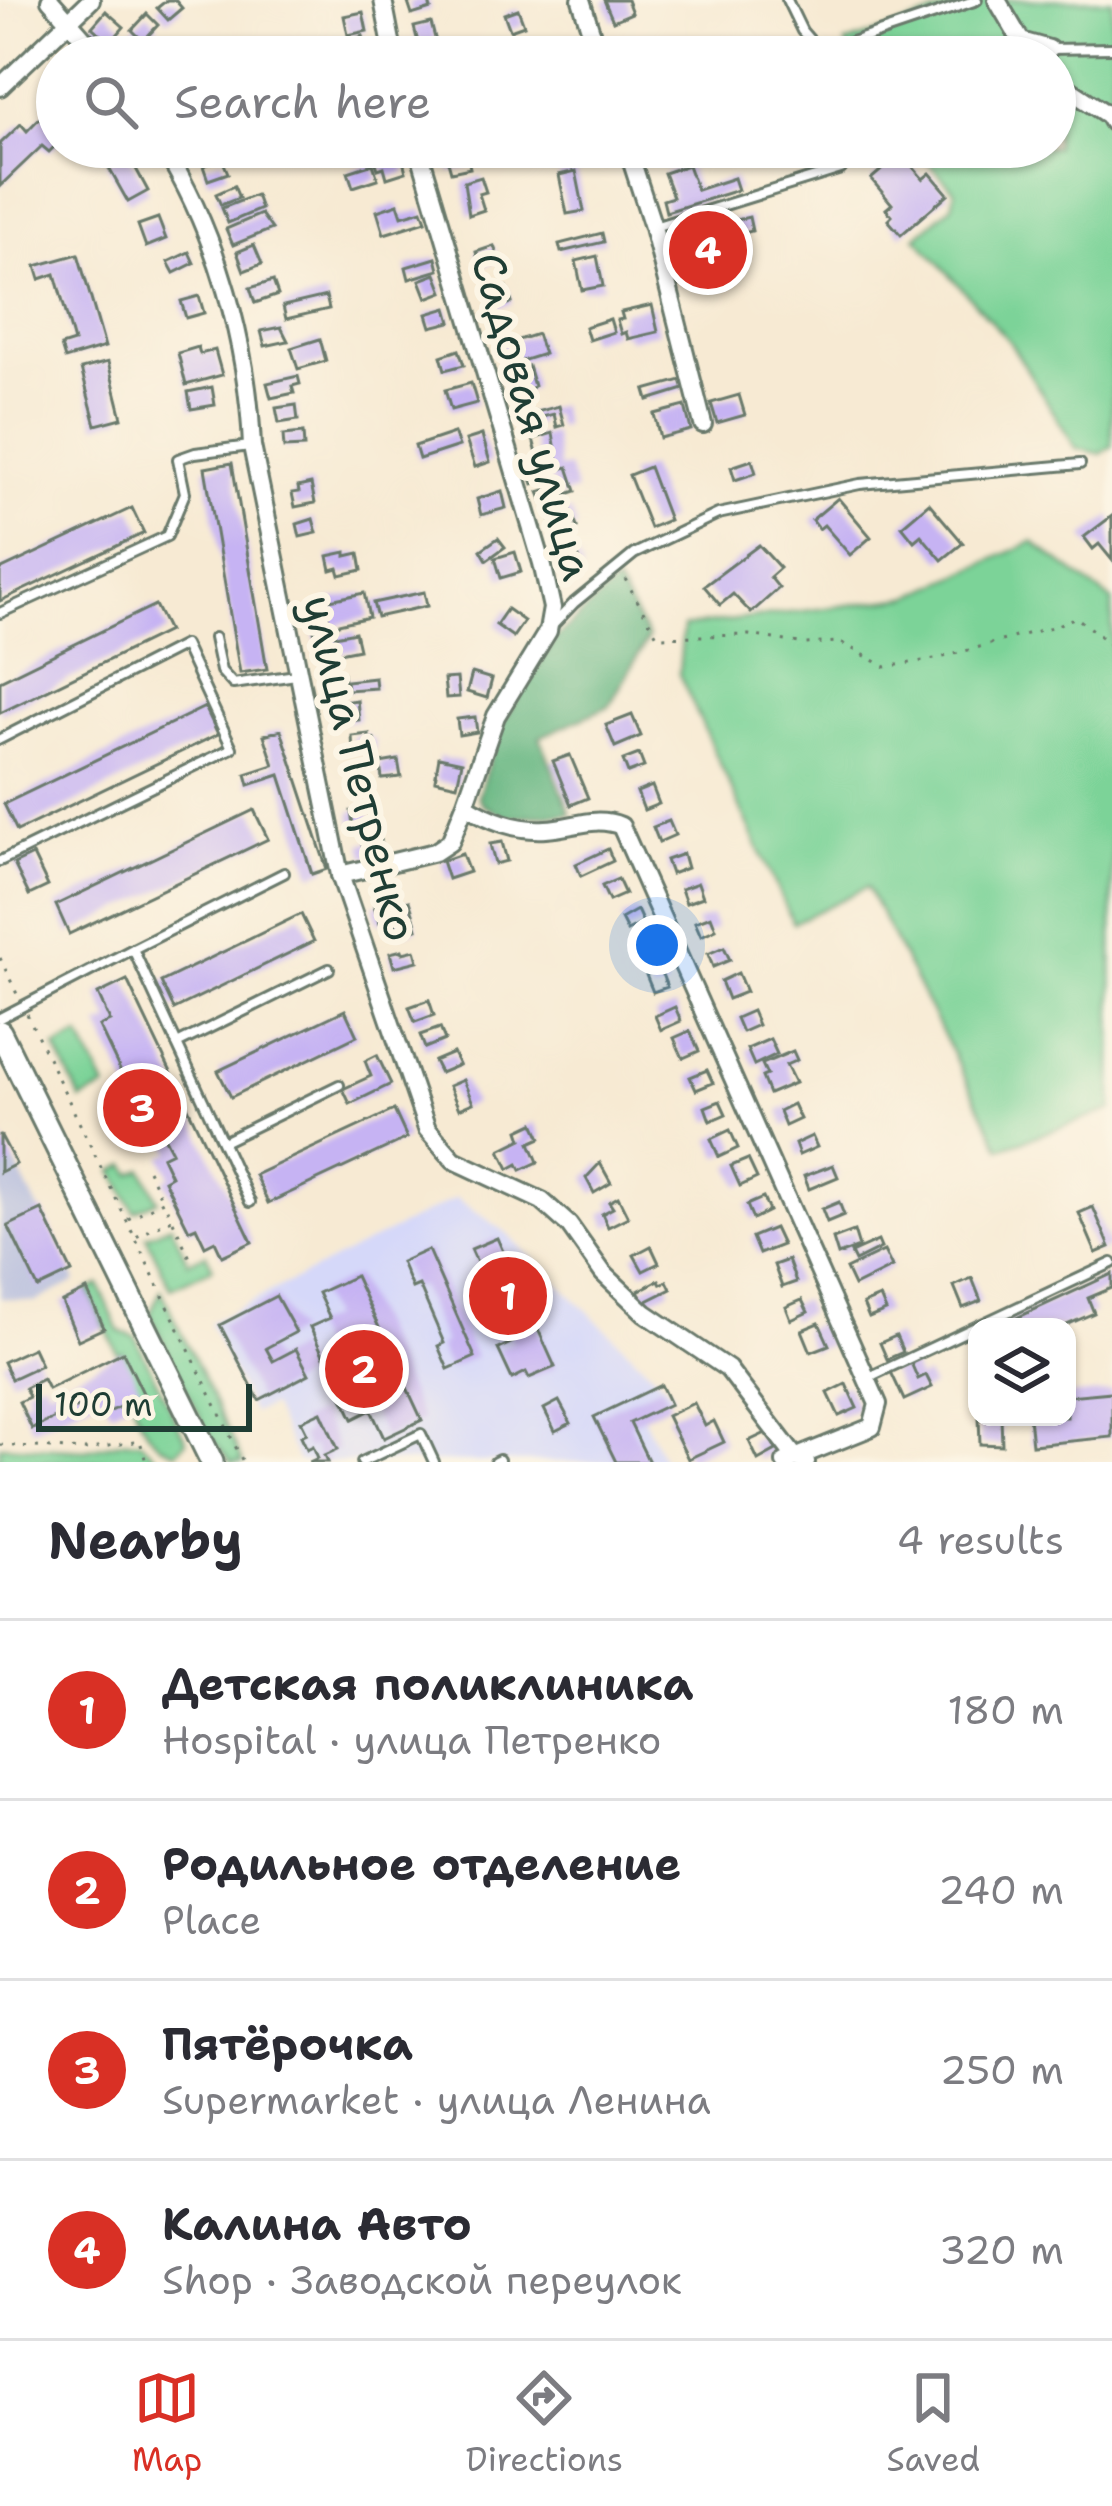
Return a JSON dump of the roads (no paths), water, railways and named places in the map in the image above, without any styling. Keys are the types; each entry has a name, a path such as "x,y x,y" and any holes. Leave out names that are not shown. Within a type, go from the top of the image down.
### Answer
{"street":[{"path":"50,0 82,36"},
{"path":"55,36 91,0"},
{"path":"383,0 390,36"},
{"path":"581,0 592,36"},
{"path":"997,0 1018,36"},
{"path":"0,87 36,54"},
{"path":"1076,94 1112,122"},
{"name":"улица Петренко","path":"174,168 202,221 250,392 251,446 340,875 427,1129 454,1160 542,1201 569,1225 603,1273 645,1313 728,1369 795,1460 872,1427 878,1404 868,1378"},
{"name":"Садовая улица","path":"340,875 435,852 450,842 496,716 548,631 552,608 424,168"},
{"path":"635,168 703,424"},
{"path":"465,805 493,822 544,830 606,819 620,826 868,1378"},
{"path":"0,1032 212,1462"}],"lane":[{"path":"787,0 806,36"},
{"path":"870,36 976,0"},
{"path":"1076,51 1112,48"},
{"path":"653,227 841,169"},
{"path":"0,613 167,536 185,493 178,459 251,446"},
{"path":"548,631 619,567 718,514 860,484 1080,464"},
{"path":"214,638 220,670 233,684 296,675"},
{"path":"0,739 184,645 232,748 0,861"},
{"path":"0,1018 284,873"},
{"path":"133,949 250,1202"},
{"path":"177,1044 329,969"},
{"path":"223,1142 339,1085"},
{"path":"868,1378 1112,1263"},
{"path":"362,1462 421,1433 434,1462"}],"place":[{"name":"Калина Авто","path":"708,250"},
{"name":"Пятёрочка","path":"142,1108"},
{"name":"Детская поликлиника","path":"508,1296"},
{"name":"Родильное отделение","path":"364,1369"}]}
